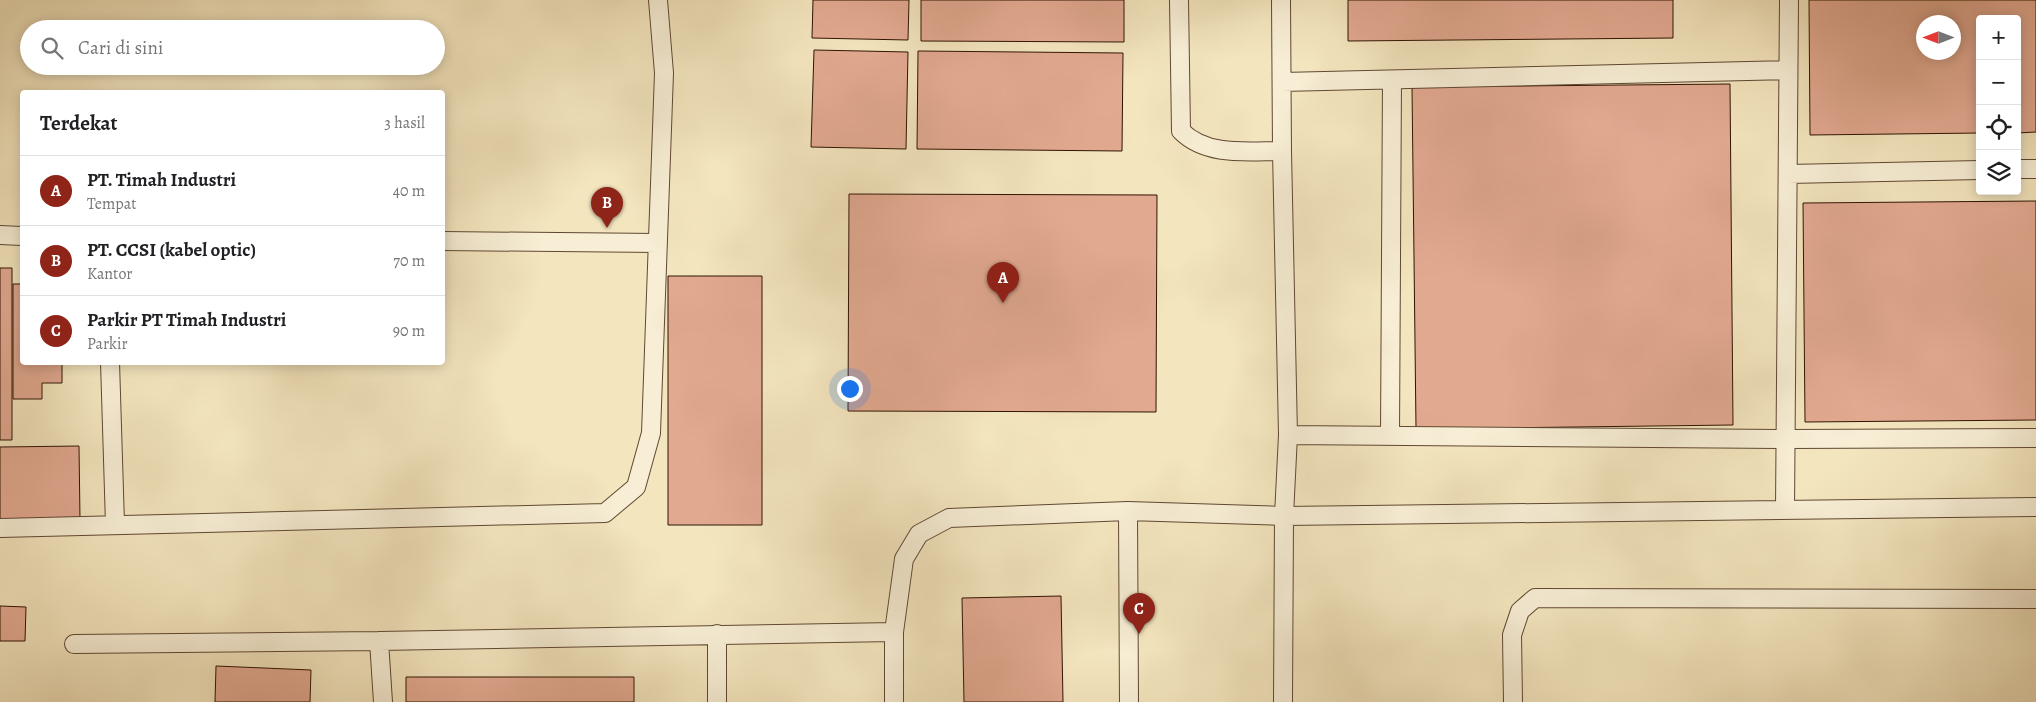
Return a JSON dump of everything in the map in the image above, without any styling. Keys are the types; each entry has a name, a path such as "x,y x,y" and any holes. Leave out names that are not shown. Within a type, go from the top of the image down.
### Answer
{"lane":[{"path":"0,528 605,513 636,487 651,433 664,72 658,0"},
{"path":"1179,0 1181,132 1191,141 1205,147 1235,151 1282,151"},
{"path":"1281,0 1288,435 1284,516 1283,702"},
{"path":"1785,510 1789,0"},
{"path":"1282,82 1788,70"},
{"path":"1390,436 1392,80"},
{"path":"2021,169 2036,169"},
{"path":"1788,174 1976,170"},
{"path":"0,235 20,236"},
{"path":"445,241 658,243"},
{"path":"110,365 115,524"},
{"path":"1288,435 1786,439 2036,438"},
{"path":"894,702 894,632 904,559 919,534 948,518 1128,510 1284,516 2036,507"},
{"path":"1128,510 1128,702"},
{"path":"1513,702 1512,635 1520,611 1535,598 2036,598"},
{"path":"74,644 894,632"},
{"path":"717,634 717,702"},
{"path":"379,641 383,702"}],"building":[{"path":"813,0 909,0 908,40 812,38"},
{"path":"921,0 1124,0 1124,42 921,41"},
{"path":"1348,0 1673,0 1673,38 1348,41"},
{"path":"1809,0 2036,0 2036,132 2021,133 2021,15 1976,15 1976,133 1810,135"},
{"path":"814,50 908,52 906,149 811,147"},
{"path":"918,51 1123,53 1122,151 917,149"},
{"path":"1730,84 1733,425 1416,429 1412,87"},
{"path":"849,194 1157,195 1156,412 848,411"},
{"path":"2036,201 2036,420 1805,422 1803,203"},
{"path":"0,268 12,268 12,440 0,440"},
{"path":"668,276 762,276 762,525 668,525"},
{"path":"13,284 20,284 20,365 62,365 62,383 42,383 42,399 13,399"},
{"path":"79,446 80,520 0,521 0,447"},
{"path":"1061,596 1063,702 964,702 962,598"},
{"path":"0,606 26,607 25,641 0,641"},
{"path":"216,666 311,670 310,702 215,702"},
{"path":"406,677 634,677 634,702 406,702"}],"place":[{"name":"PT. CCSI (kabel optic)","path":"607,228"},
{"name":"PT. Timah Industri","path":"1003,303"},
{"name":"Parkir PT Timah Industri","path":"1139,634"}]}
